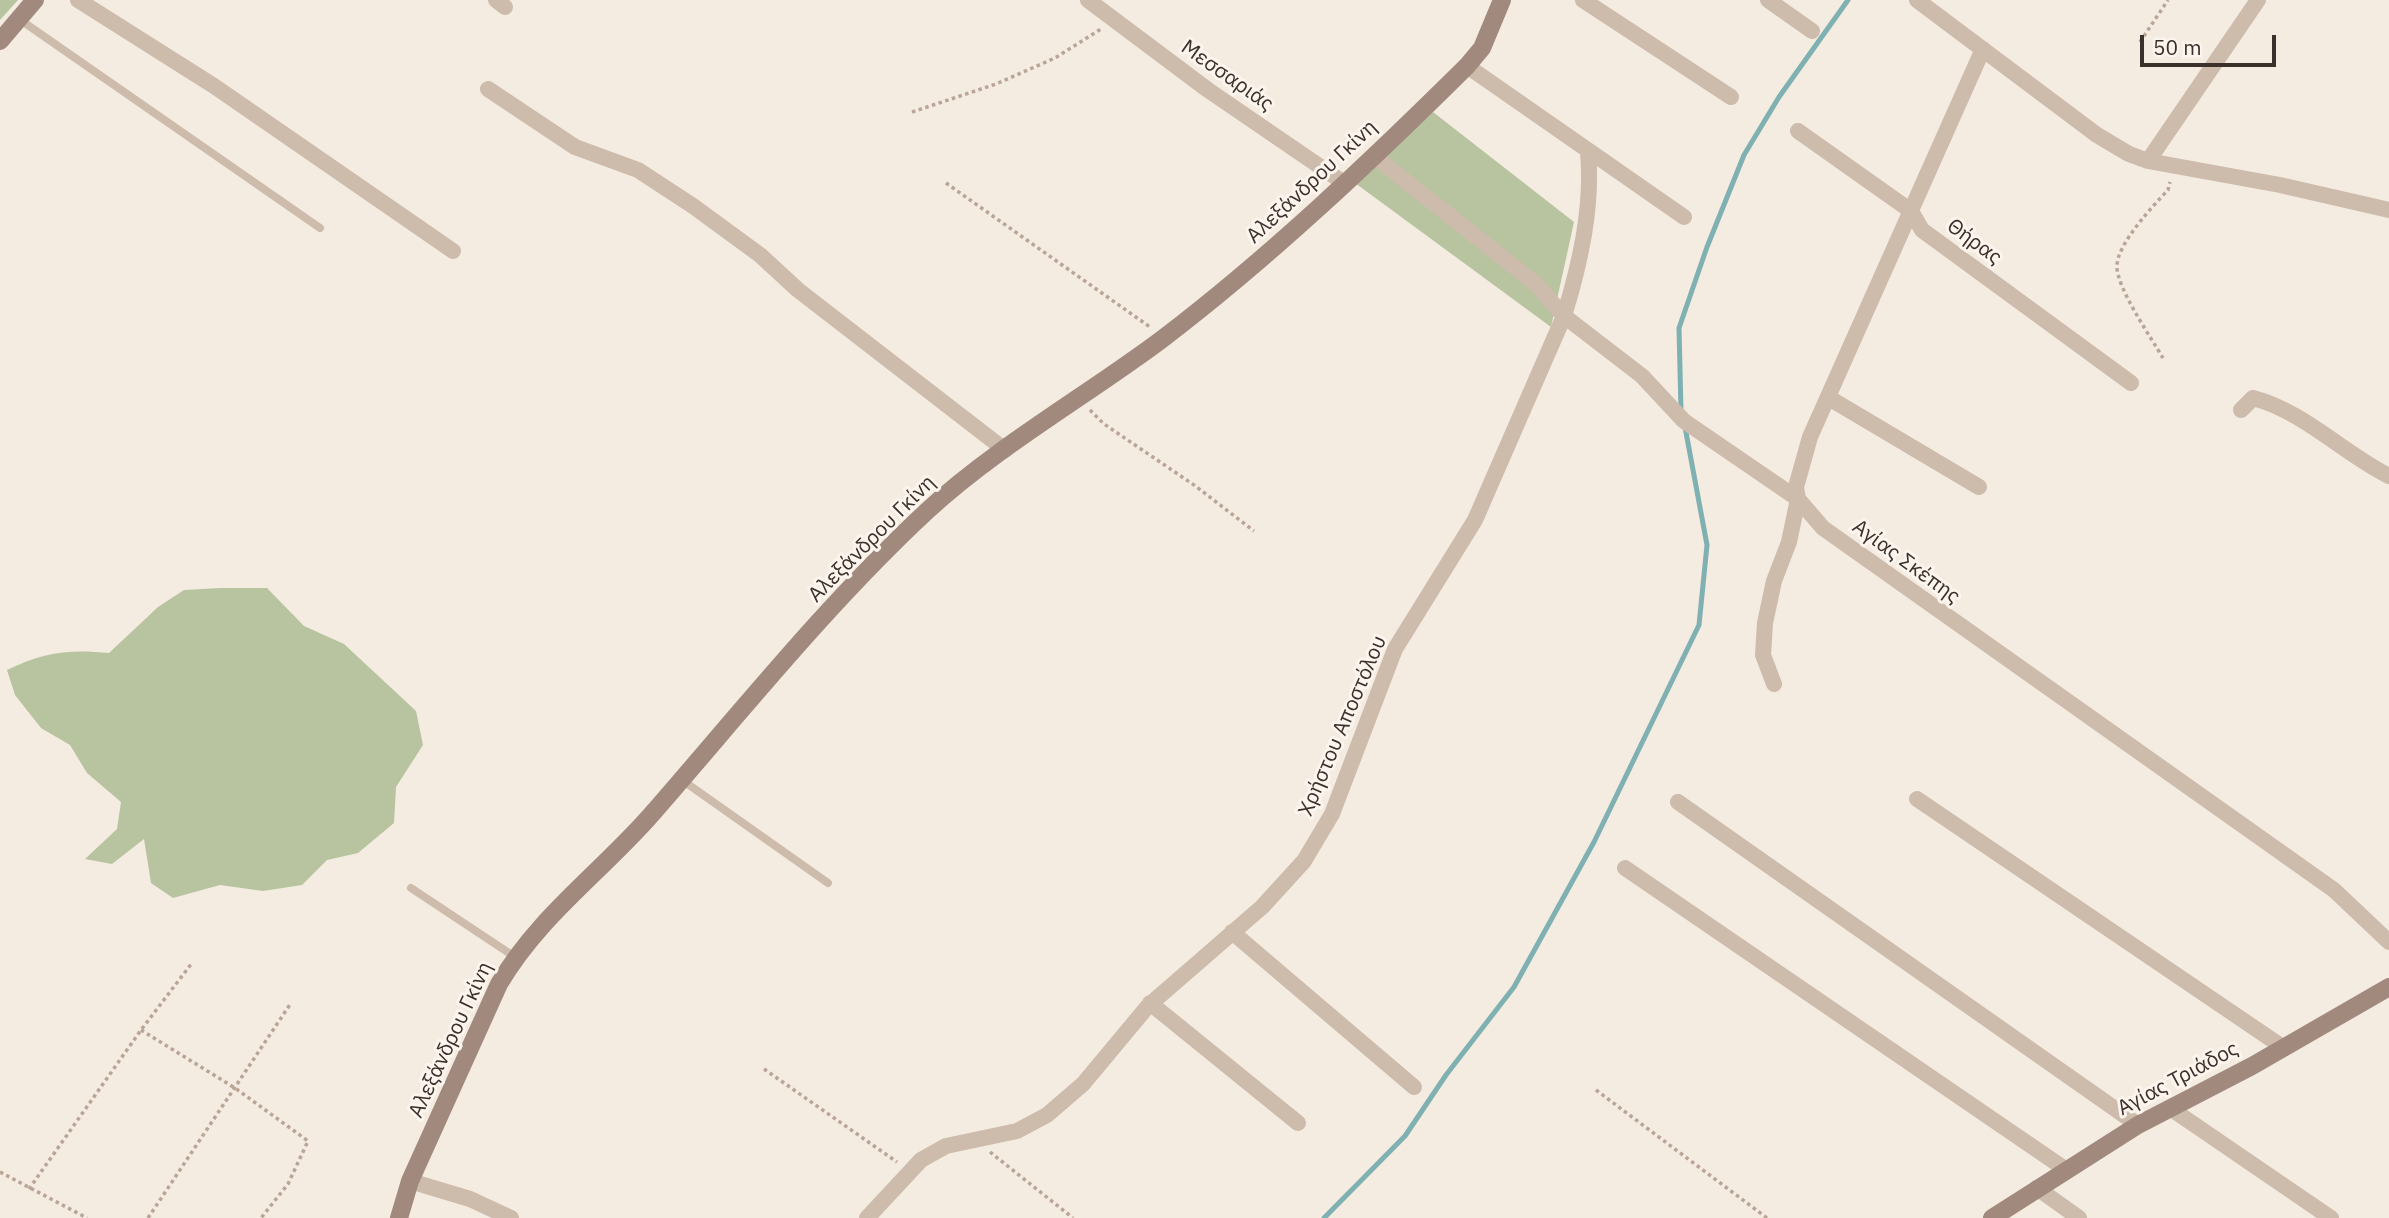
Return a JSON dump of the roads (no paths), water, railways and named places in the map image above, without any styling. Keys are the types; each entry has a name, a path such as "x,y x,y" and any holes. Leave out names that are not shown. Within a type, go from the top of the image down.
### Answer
{"street":[{"path":"0,41 35,0"},
{"path":"78,0 214,86 453,251"},
{"name":"Μεσσαριάς","path":"1088,0 1208,90 1344,183"},
{"name":"Αλεξάνδρου Γκίνη","path":"399,1218 410,1181 476,1031 515,957 570,894 636,832 858,582 929,509 1005,450 1080,400 1259,262 1467,66 1482,48 1502,0"},
{"path":"1583,0 1731,97"},
{"path":"1768,0 1812,31"},
{"path":"1917,0 2098,135 2129,154 2148,161 2280,185 2389,209"},
{"path":"2148,161 2258,0"},
{"path":"1774,684 1763,655 1765,623 1774,581 1790,542 1798,499 1798,478 1810,438 1983,49"},
{"path":"1467,66 1684,217"},
{"path":"488,89 575,147 638,170 693,206 760,255 798,290 1005,450"},
{"name":"Θήρας","path":"1798,131 1911,211 1922,230 2131,383"},
{"name":"Χρήστου Αποστόλου","path":"867,1218 910,1171 946,1146 976,1142 1017,1131 1046,1115 1083,1084 1150,1003 1262,907 1304,861 1332,814 1395,649 1475,520 1564,316 1574,285 1591,185 1588,152"},
{"name":"Αγίας Σκέπης","path":"1374,156 1536,284 1564,316 1642,376 1684,421 1798,499 1823,528 2333,890 2389,942"},
{"path":"1829,398 1979,487"},
{"path":"2241,410 2253,398 2278,404 2389,477"},
{"path":"1917,799 2284,1048"},
{"path":"1678,802 2137,1125"},
{"path":"1625,868 2065,1170"},
{"path":"1232,932 1414,1087"},
{"name":"Αγίας Τριάδος","path":"1992,1218 2137,1125 2284,1048 2389,987"},
{"path":"1150,1003 1298,1123"},
{"path":"2170,1108 2331,1218"},
{"path":"410,1181 470,1199 511,1218"},
{"path":"2037,1188 2079,1218"}],"lane":[{"path":"19,19 320,228"},
{"path":"682,780 828,883"},
{"path":"411,888 515,957"}],"waterway":[{"path":"1681,411 1679,328 1707,247 1744,155 1779,97 1848,0"},
{"path":"1324,1218 1405,1136 1446,1075 1514,987 1594,842 1699,625 1707,545 1685,427"}]}
